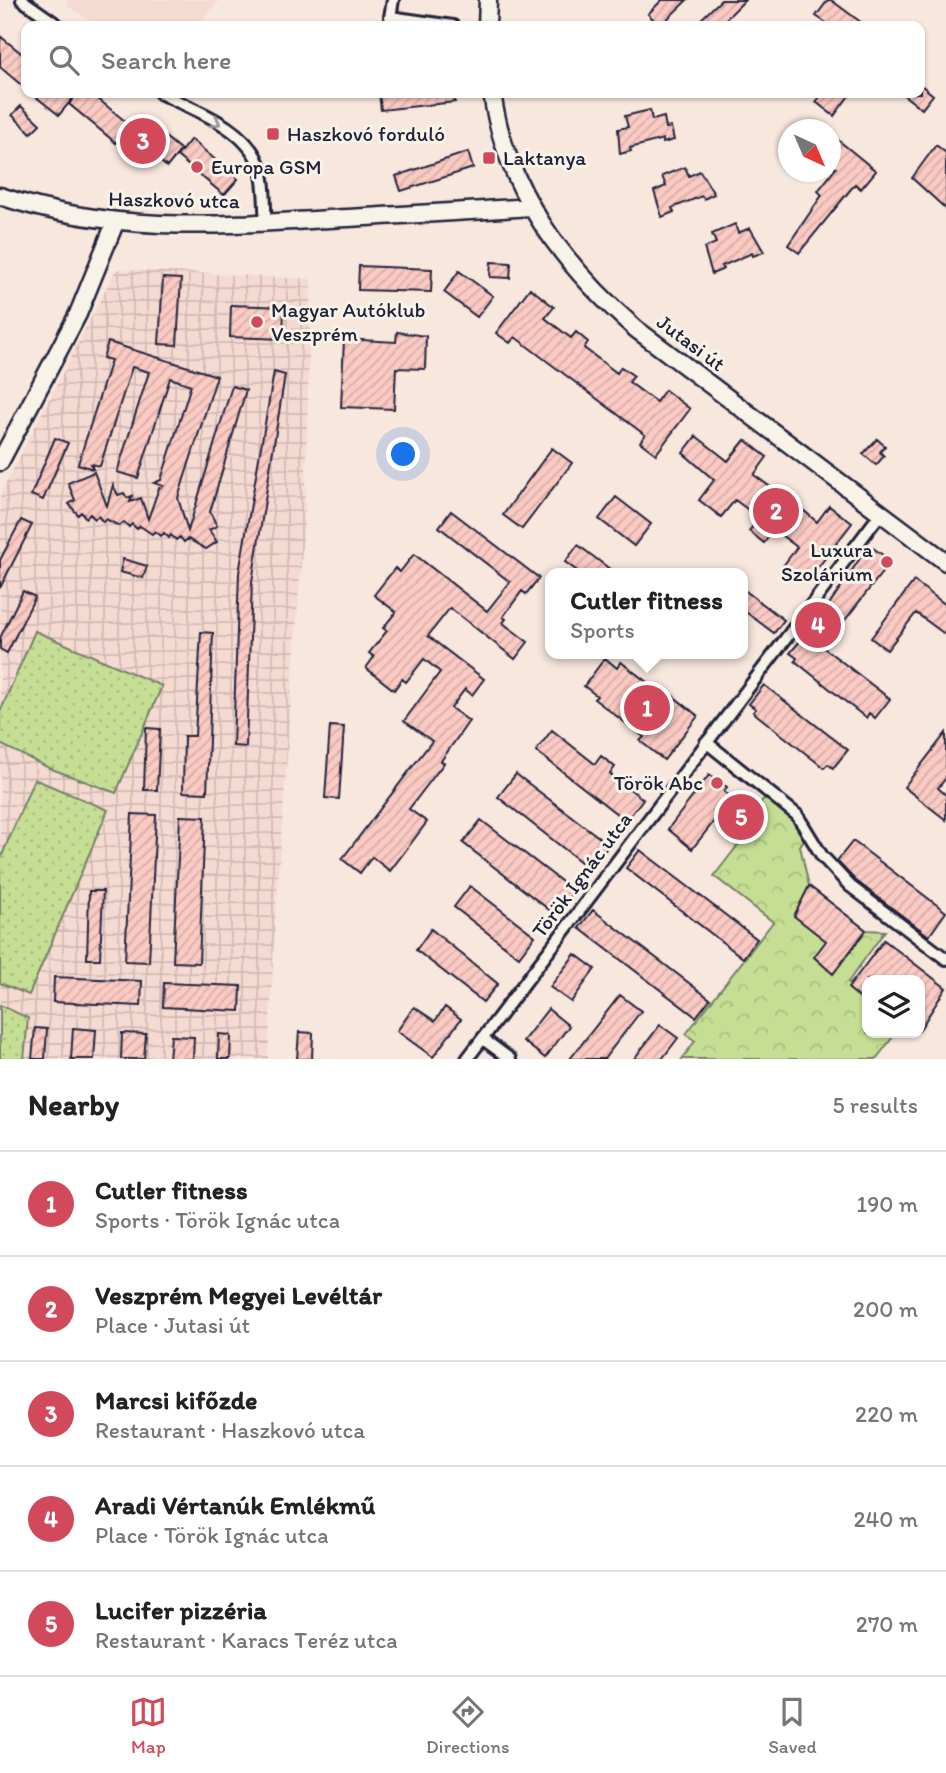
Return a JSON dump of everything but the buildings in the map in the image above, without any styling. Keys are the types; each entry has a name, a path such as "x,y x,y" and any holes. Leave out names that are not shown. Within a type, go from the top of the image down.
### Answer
{"street":[{"path":"22,0 52,21"},
{"path":"393,0 390,17 418,21"},
{"path":"487,21 488,0"},
{"name":"Haszkovó utca","path":"169,98 239,135 260,165 266,223"},
{"name":"Jutasi út","path":"493,98 504,144 530,208 573,269 636,329 946,562"},
{"name":"Haszkovó utca","path":"0,196 28,205 115,223 155,225 266,223 530,208"},
{"path":"0,462 78,314 115,223"},
{"name":"Török Ignác utca","path":"467,1059 881,513"},
{"path":"706,742 797,815 822,856 850,886 946,959"},
{"path":"483,1039 510,1059"}],"shaded area":[{"path":"67,0 220,0 201,21 90,21 68,6"},
{"path":"116,269 311,279 305,508 275,922 268,1059 0,1059 0,495"}],"green space":[{"path":"35,631 162,686 116,793 49,768 0,744 0,712"},
{"path":"34,779 108,810 29,995 0,983 0,860"},
{"path":"769,792 809,832 800,846 809,886 866,930 885,931 848,982 862,992 862,1038 892,1038 876,1059 682,1059 695,1041 686,1034 773,922 714,876 741,841 735,836"},
{"path":"0,1005 28,1018 24,1059 0,1059"}],"place":[{"name":"Haszkovó forduló","path":"273,134"},
{"name":"Marcsi kifőzde","path":"143,141"},
{"name":"Laktanya","path":"489,158"},
{"name":"Europa GSM","path":"197,167"},
{"name":"Magyar Autóklub Veszprém","path":"257,322"},
{"name":"Veszprém Megyei Levéltár","path":"776,511"},
{"name":"Luxura Szolárium","path":"887,562"},
{"name":"Aradi Vértanúk Emlékmű","path":"818,625"},
{"name":"Cutler fitness","path":"647,708"},
{"name":"Török Abc","path":"717,783"},
{"name":"Lucifer pizzéria","path":"741,817"}]}
